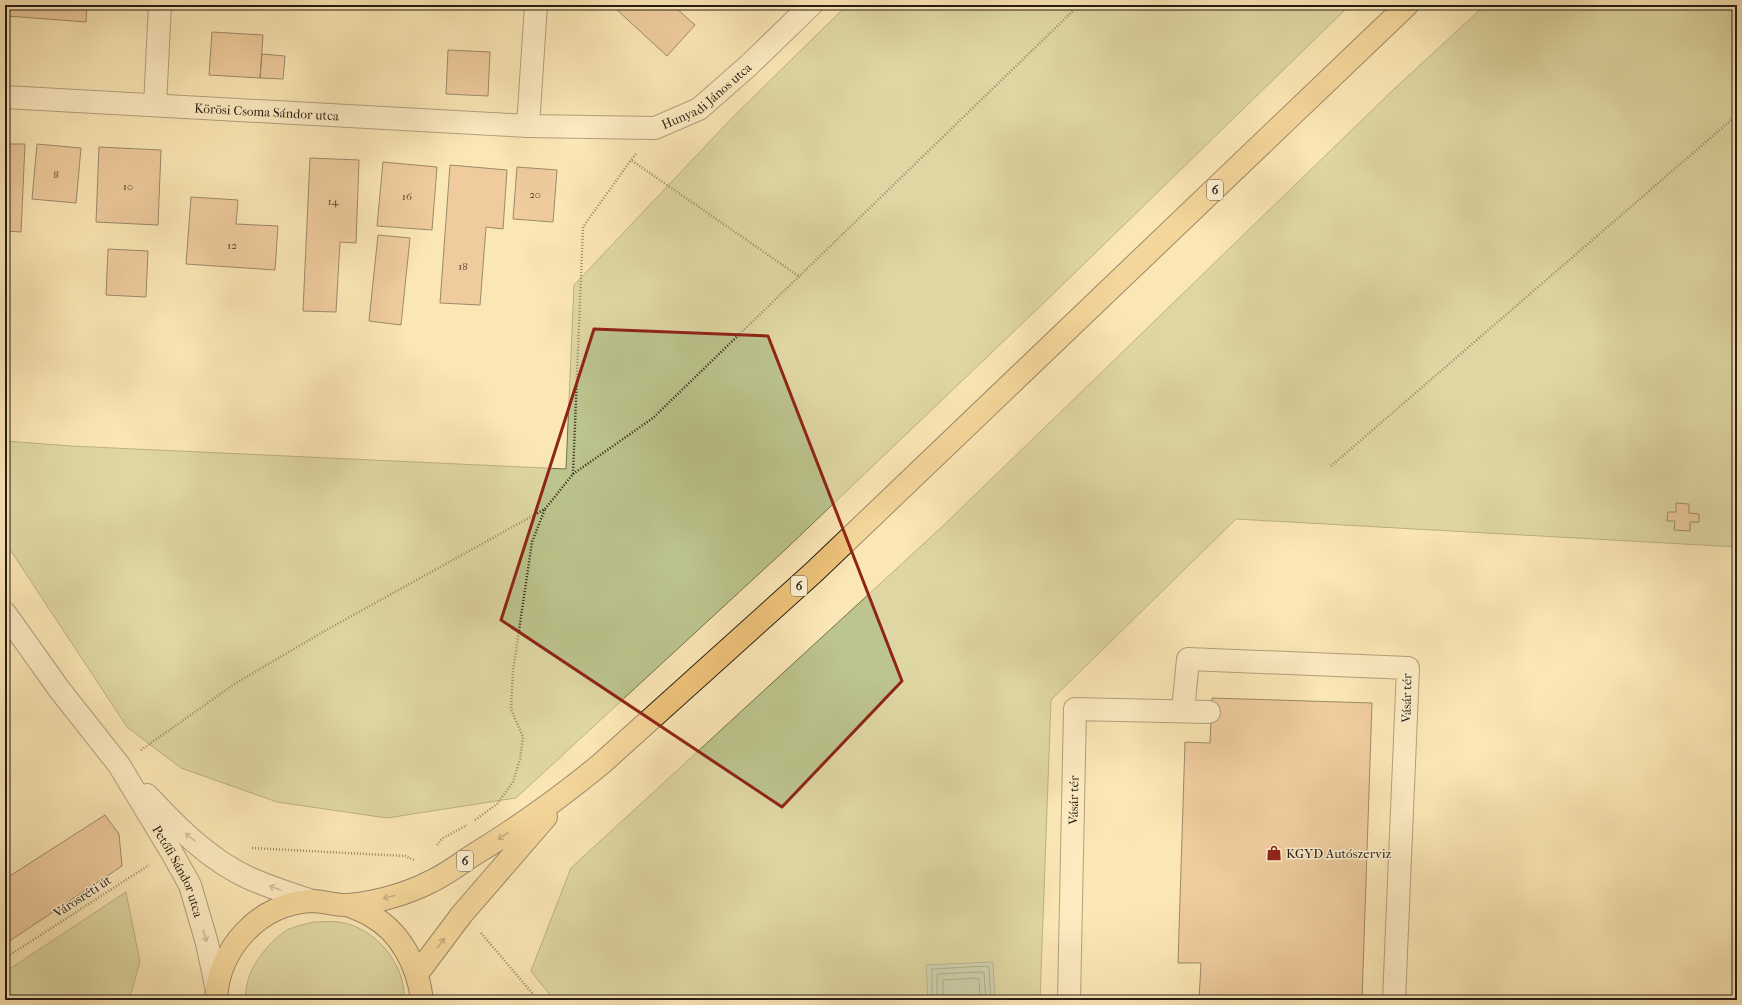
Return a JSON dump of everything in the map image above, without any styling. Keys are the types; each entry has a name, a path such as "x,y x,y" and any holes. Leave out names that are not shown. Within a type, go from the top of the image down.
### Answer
{"main road":[{"name":"6","path":"347,905 401,894 432,881 508,834 570,790 601,764 820,567 1407,5"},
{"name":"6","path":"418,974 462,914 570,790"},
{"name":"6","path":"216,993 222,965 233,946 247,930 261,918 277,910 294,904 312,901 347,905 371,915 391,931 407,950 418,974 422,1000"}],"street":[{"path":"155,105 160,5"},
{"path":"528,126 536,5"},
{"name":"Hunyadi János utca","path":"528,126 655,128 699,109 748,66 811,5"},
{"name":"Körösi Csoma Sándor utca","path":"5,98 528,126"},
{"name":"Petőfi Sándor utca","path":"5,613 59,689 119,765 186,834 221,860 248,877 312,901"},
{"name":"Vásár tér","path":"1183,711 1188,659 1408,668 1394,1000"},
{"name":"Vásár tér","path":"1069,1000 1075,709 1209,712"},
{"name":"Petőfi Sándor utca","path":"119,765 190,885 207,942 216,993"}],"path":[{"path":"436,846 443,838 471,823 497,804 512,782 520,759 523,737 511,709 513,671 532,542 545,509 573,474 653,418 1079,5"},
{"path":"1331,466 1737,115"},
{"path":"573,474 583,227 655,128"},
{"path":"631,160 800,277"},
{"path":"119,765 236,683 328,629 545,509"},
{"path":"221,860 248,848 405,856 418,862"},
{"name":"Városréti út","path":"5,958 171,851"},
{"path":"462,914 481,932 538,1000"}],"highlighted area":[{"path":"594,329 768,336 902,681 782,807 501,620"}],"green space":[{"path":"847,5 1350,5 1052,295 787,548 516,798 387,818 277,802 181,768 127,727 5,542 5,441 71,446 566,469 574,285 731,119"},
{"path":"1485,5 1737,5 1737,547 1236,519 1051,700 1040,1000 554,1000 531,971 571,868 945,524 1392,91"},
{"path":"126,892 140,962 129,1000 5,1000 5,972"},
{"path":"314,922 339,922 352,925 365,931 376,939 386,949 400,973 404,1000 246,1000 248,980 252,970 264,951 287,930"}],"water":[{"path":"993,962 995,1000 928,1000 926,965"}],"building":[{"path":"8,5 87,5 86,22 7,16"},
{"path":"620,5 673,5 695,25 667,56 616,9"},
{"path":"212,32 263,35 260,78 209,75"},
{"path":"448,50 490,52 488,96 446,94"},
{"path":"262,54 285,56 283,79 260,78"},
{"path":"5,144 25,144 21,232 5,231"},
{"path":"37,144 81,148 76,203 32,199"},
{"path":"99,147 161,150 158,225 96,222"},
{"path":"310,158 359,160 356,243 340,242 336,312 303,311"},
{"path":"383,162 437,167 432,230 377,226"},
{"path":"450,165 507,170 503,229 486,227 480,305 440,303"},
{"path":"517,167 557,170 553,222 513,219"},
{"path":"191,197 238,200 236,224 278,226 275,270 186,264"},
{"path":"378,235 410,238 401,325 369,321"},
{"path":"108,249 148,251 146,297 106,295"},
{"path":"1676,503 1689,504 1689,513 1699,514 1699,522 1690,522 1690,531 1674,530 1675,521 1667,521 1668,512 1676,512"},
{"name":"KGYD Autószerviz","path":"1212,698 1372,703 1362,1000 1199,1000 1201,963 1178,963 1185,742 1210,743"},
{"path":"105,815 119,834 122,866 5,944 5,879"}],"place":[{"name":"KGYD Autószerviz","path":"1274,853"}]}
